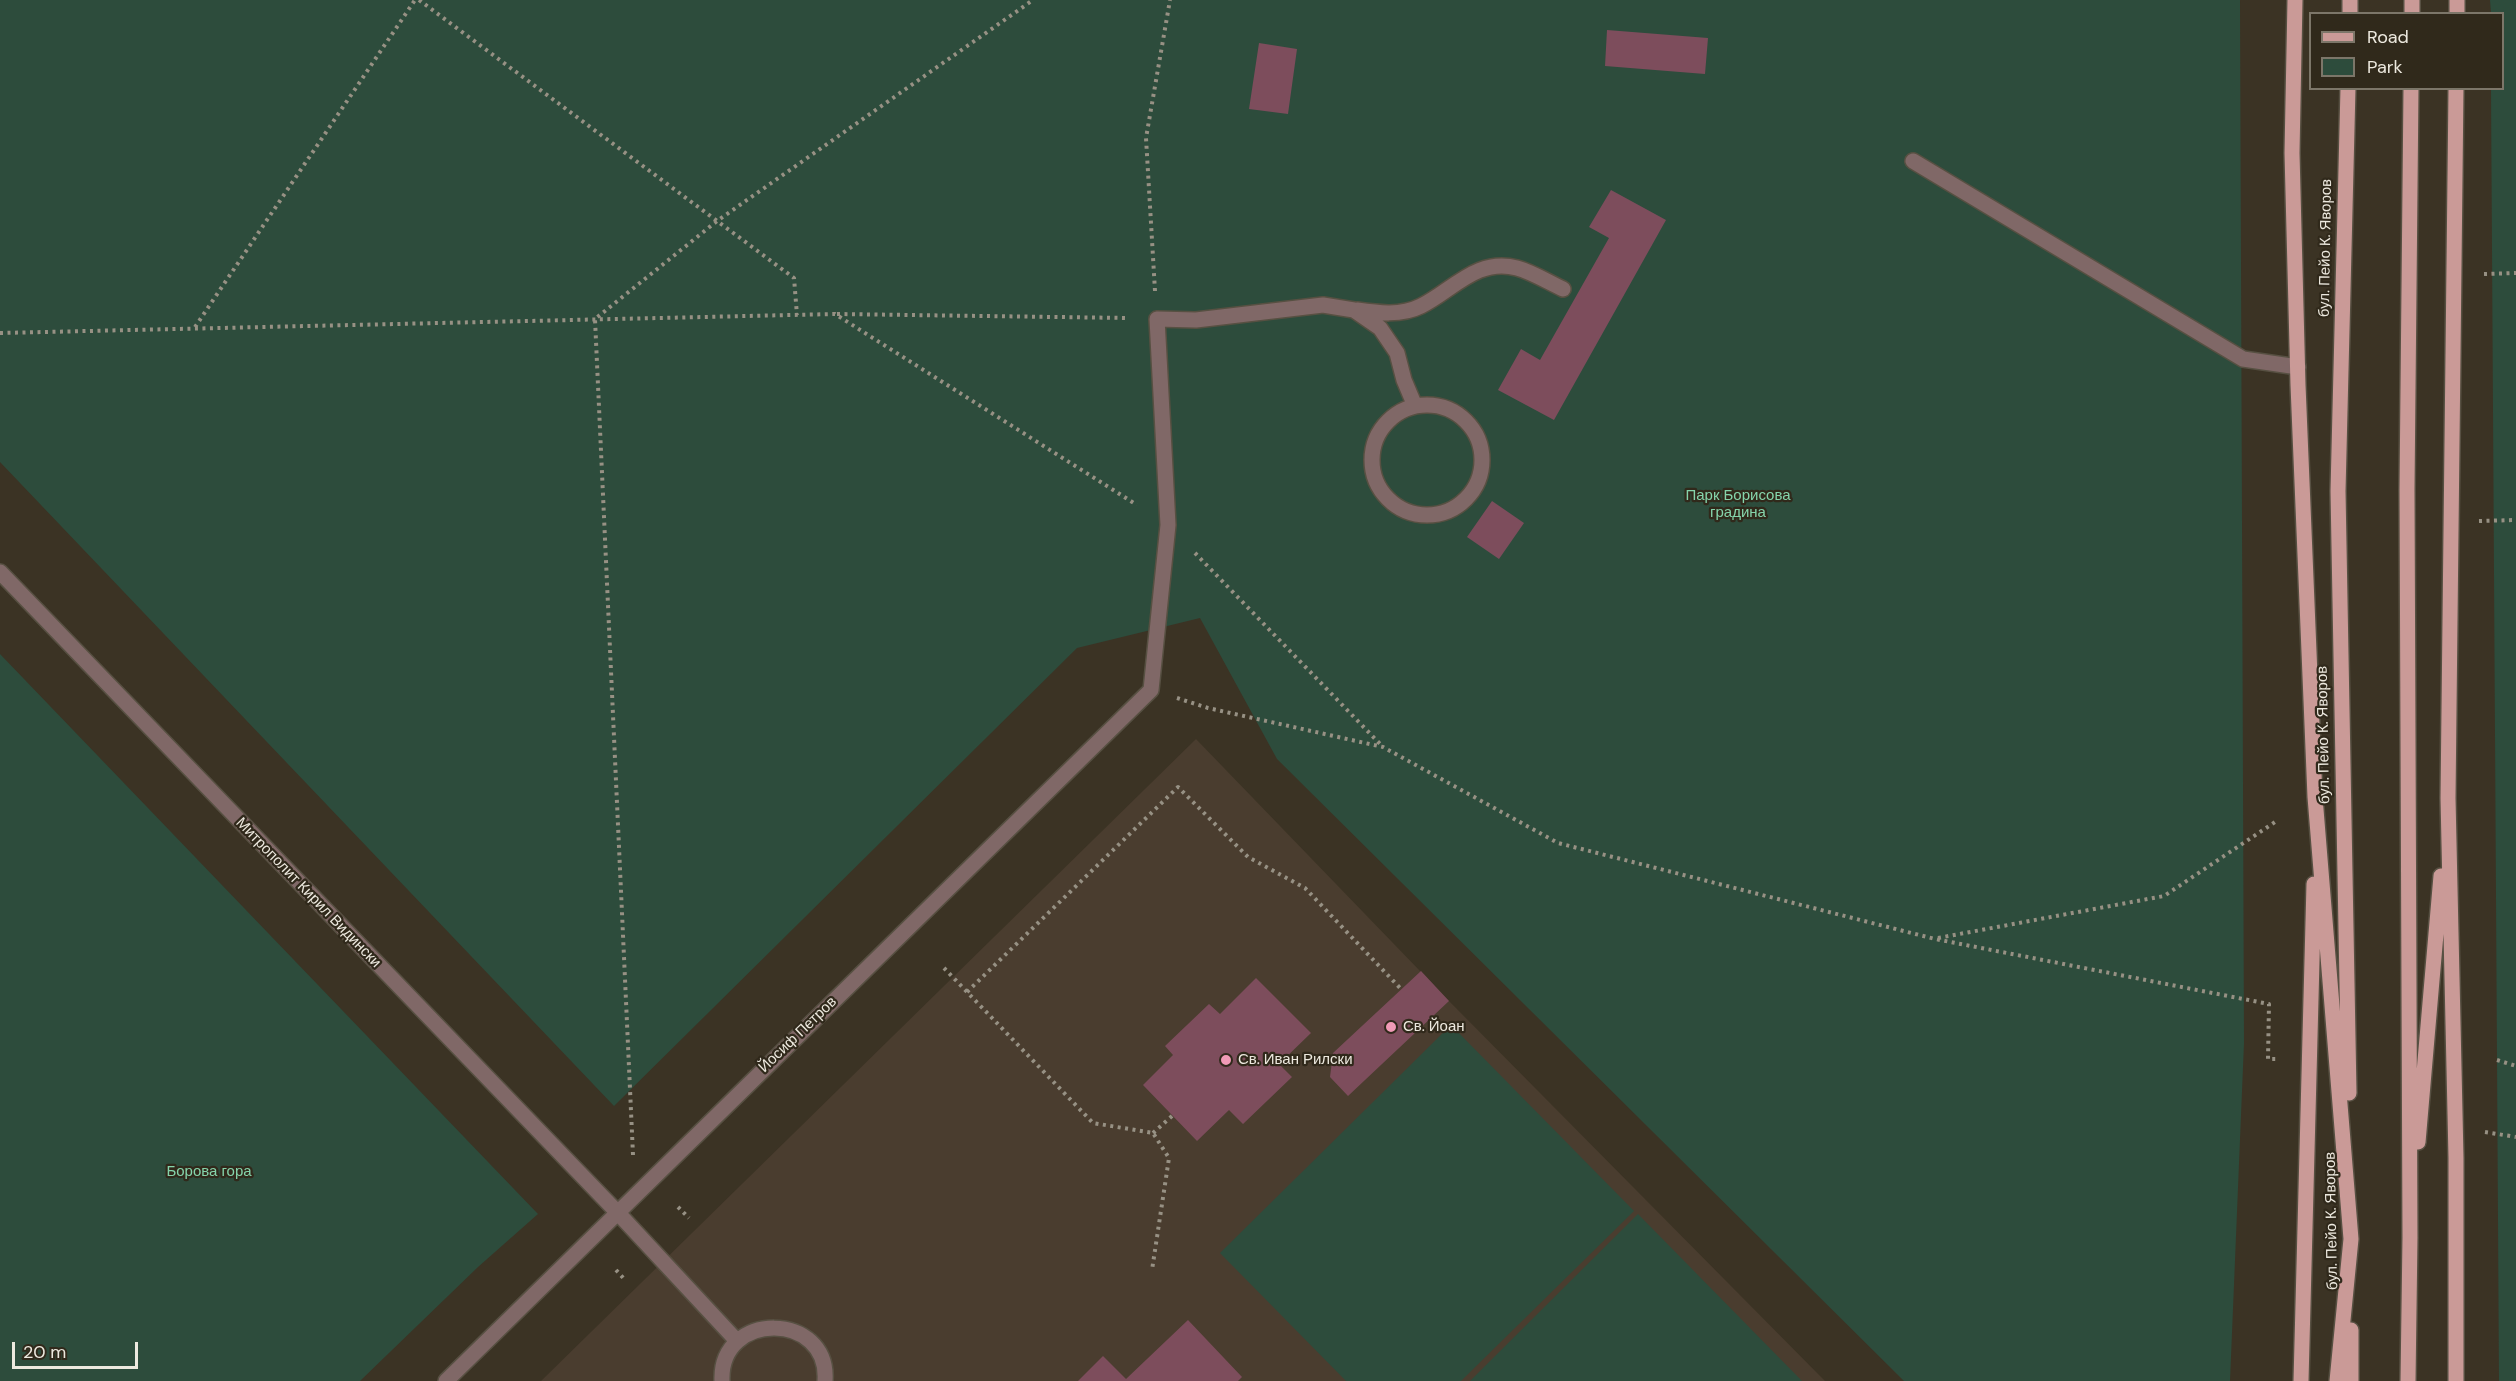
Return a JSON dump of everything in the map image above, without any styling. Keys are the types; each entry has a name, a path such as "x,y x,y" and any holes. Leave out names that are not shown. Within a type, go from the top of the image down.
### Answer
{"main road":[{"path":"2295,0 2292,153 2315,797 2351,1239 2337,1381"},
{"name":"бул. Пейо К. Яворов","path":"2348,90 2338,491 2351,1239 2351,1381"},
{"path":"2408,1381 2410,1237 2407,489 2411,90"},
{"path":"2456,90 2448,798 2456,1158 2456,1381"},
{"path":"2301,1381 2315,797"},
{"path":"2418,1381 2410,1237 2448,798"}],"street":[{"path":"1913,161 2242,359 2298,368"},
{"path":"1168,525 1157,319 1196,320 1323,305 1388,314 1420,307 1467,275 1493,266 1516,267 1563,289"},
{"path":"1354,310 1380,328 1397,353 1404,380 1415,406"},
{"path":"1425,404 1443,406 1459,414 1472,426 1480,441 1483,459 1481,477 1473,493 1460,505 1444,513 1426,515 1407,512 1391,502 1379,487 1372,469 1372,450 1379,432 1391,417 1415,406 1425,404"},
{"name":"Йосиф Петров","path":"446,1381 1151,690 1168,525"},
{"name":"Митрополит Кирил Видински","path":"0,572 618,1213 737,1341"},
{"path":"721,1378 727,1356 737,1341 751,1332 766,1327 783,1327 799,1333 812,1343 821,1358 825,1381"}],"path":[{"path":"194,328 417,0 794,278 797,315"},
{"path":"594,319 717,221 1033,0"},
{"path":"0,333 835,314 1157,319 1146,138 1170,0"},
{"path":"2479,275 2516,273"},
{"path":"835,314 1168,525 1383,747"},
{"path":"594,319 633,1159"},
{"path":"2475,522 2516,520"},
{"path":"1208,708 1383,747 1558,843 1935,939 2269,1004 2268,1059 2277,1059"},
{"path":"967,992 1178,787 1248,856 1305,888 1401,989"},
{"path":"1935,939 2164,896 2278,820"},
{"path":"944,968 1093,1123 1154,1133 1169,1158 1152,1270"},
{"path":"2497,1060 2516,1066"},
{"path":"1154,1133 1172,1116"},
{"path":"2475,1131 2516,1137"},
{"path":"678,1207 689,1218"},
{"path":"616,1270 626,1281"}],"shaded area":[{"path":"1196,739 1449,1001 1825,1381 541,1381"}],"green space":[{"name":"Парк Борисова градина","path":"0,0 2240,0 2244,1043 2230,1381 1904,1381 1277,759 1200,618 1077,648 614,1106 0,462"},
{"path":"2490,0 2516,0 2516,1381 2499,1381 2491,90 2504,90 2504,12 2491,12"},
{"name":"Борова гора","path":"0,654 538,1214 478,1267 360,1381 0,1381"},
{"path":"1451,1025 1634,1211 1461,1381 1346,1381 1220,1253"},
{"path":"1638,1214 1802,1381 1470,1381 1485,1366"}],"building":[{"path":"1607,30 1708,38 1705,74 1605,66"},
{"path":"1259,43 1297,49 1288,114 1249,109"},
{"path":"1611,190 1666,220 1554,420 1498,390 1521,349 1540,360 1609,238 1589,227"},
{"path":"1492,501 1524,523 1499,559 1467,537"},
{"name":"Св. Йоан","path":"1421,971 1449,1001 1348,1096 1330,1077 1333,1053"},
{"name":"Св. Иван Рилски","path":"1256,978 1311,1033 1279,1064 1292,1077 1243,1124 1229,1110 1197,1141 1143,1085 1173,1055 1165,1046 1209,1004 1220,1014"},
{"path":"1188,1320 1242,1377 1238,1381 1078,1381 1103,1356 1126,1379"}],"place":[{"name":"Св. Йоан","path":"1391,1027"},
{"name":"Св. Иван Рилски","path":"1226,1060"}]}
